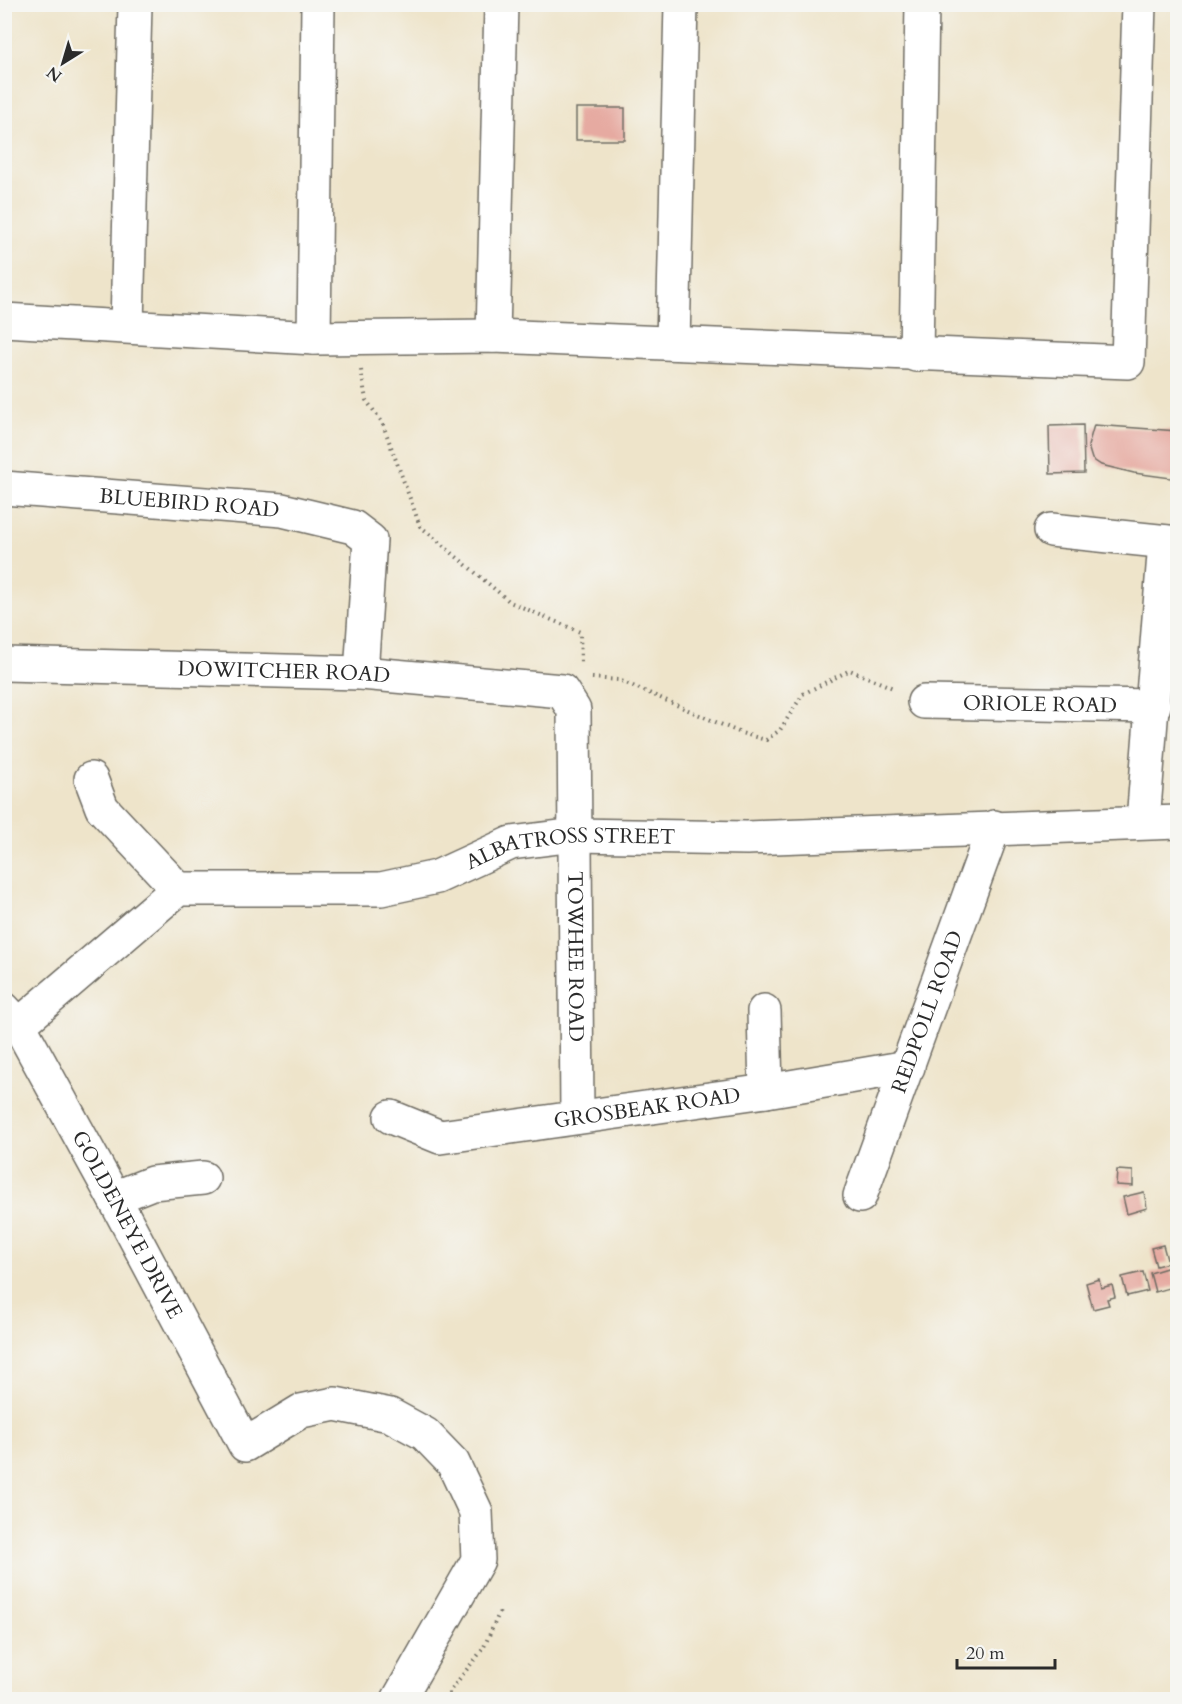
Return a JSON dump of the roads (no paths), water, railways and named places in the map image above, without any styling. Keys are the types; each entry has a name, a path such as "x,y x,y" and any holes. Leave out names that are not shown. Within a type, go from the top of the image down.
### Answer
{"street":[{"path":"127,326 135,4"},
{"path":"314,338 318,4"},
{"path":"493,336 501,4"},
{"path":"673,343 681,4"},
{"path":"916,355 922,4"},
{"path":"4,320 314,338 493,336 1128,362 1139,4"},
{"name":"BLUEBIRD ROAD","path":"4,488 282,510 353,527 370,540 361,673"},
{"path":"1051,530 1171,543 1143,822"},
{"name":"DOWITCHER ROAD","path":"4,664 572,681"},
{"name":"TOWHEE ROAD","path":"572,681 578,1117"},
{"name":"ORIOLE ROAD","path":"924,702 1154,706"},
{"path":"12,1017 178,889 102,808 92,779"},
{"name":"ALBATROSS STREET","path":"178,889 381,889 437,877 511,843 575,835 747,838 994,827 1178,822"},
{"name":"REDPOLL ROAD","path":"860,1196 994,827"},
{"path":"764,1011 766,1091"},
{"name":"GOLDENEYE DRIVE","path":"12,1017 114,1198 245,1445 301,1411 335,1404 390,1415 425,1434 453,1463 476,1512 478,1560 398,1700"},
{"name":"GROSBEAK ROAD","path":"391,1117 440,1137 766,1091 908,1067"},
{"path":"114,1198 152,1183 203,1178"}]}
